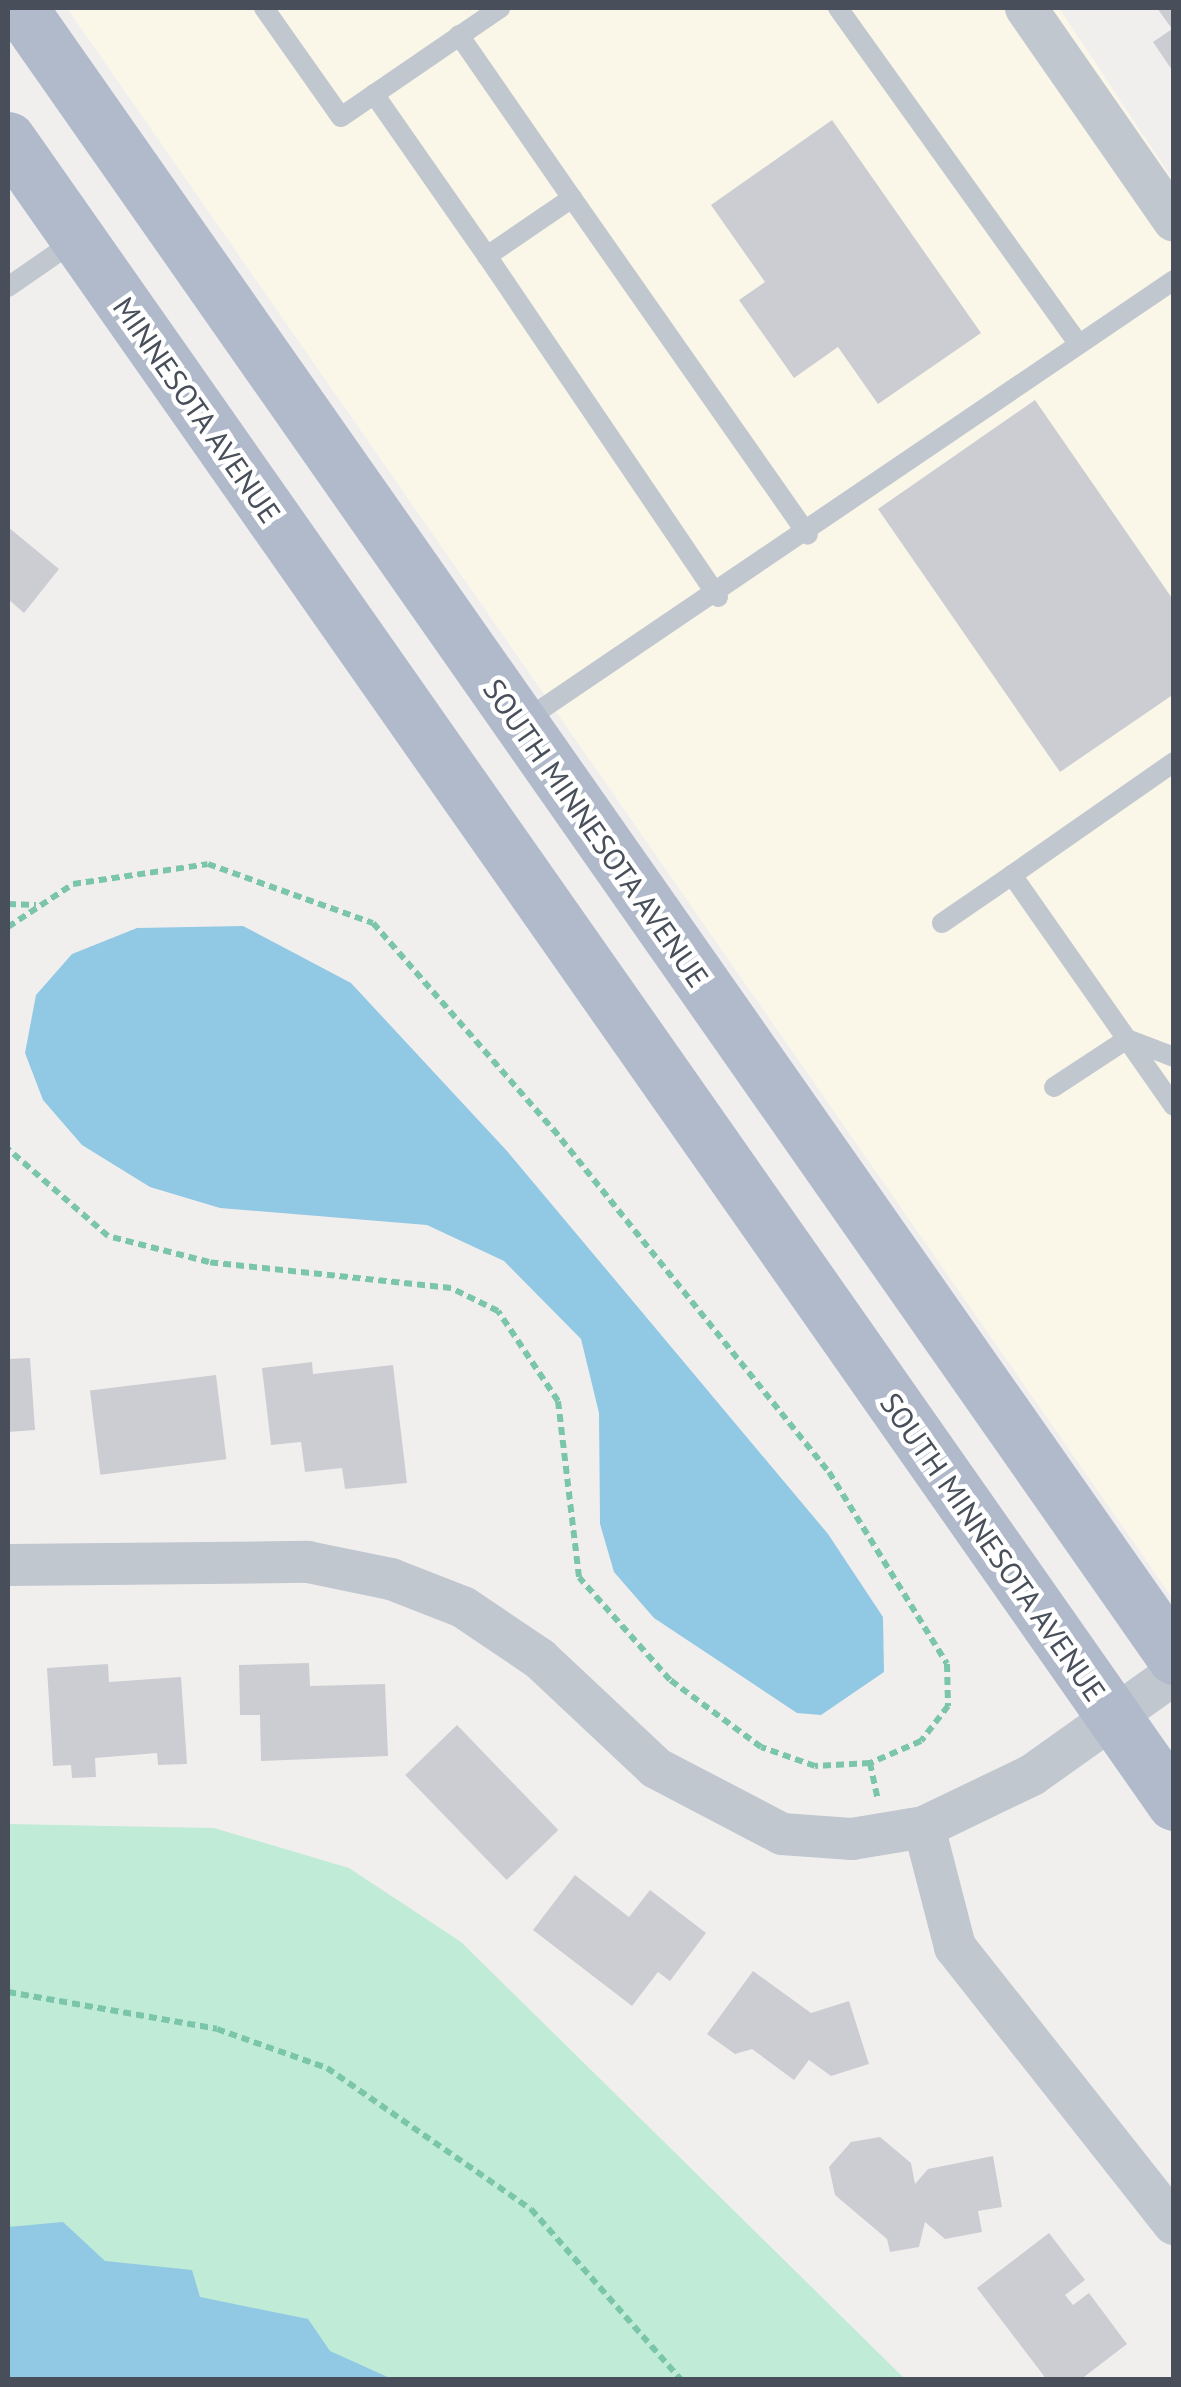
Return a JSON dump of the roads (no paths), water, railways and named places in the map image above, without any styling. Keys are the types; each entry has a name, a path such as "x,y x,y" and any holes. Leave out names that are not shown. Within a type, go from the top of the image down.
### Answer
{"main road":[{"name":"SOUTH MINNESOTA AVENUE","path":"20,8 1174,1657"},
{"path":"8,139 87,253"},
{"name":"MINNESOTA AVENUE","path":"87,253 298,553"},
{"name":"SOUTH MINNESOTA AVENUE","path":"298,553 1174,1803"}],"street":[{"path":"1026,8 1174,221"},
{"path":"8,1565 308,1562 391,1580 463,1607 540,1660 656,1768 782,1834 852,1839 924,1827 1032,1775 1174,1674"},
{"path":"924,1827 955,1946 1174,2224"}],"lane":[{"path":"264,8 341,116 500,8"},
{"path":"838,8 1077,342"},
{"path":"459,35 808,536"},
{"path":"374,94 718,597"},
{"path":"488,256 572,198"},
{"path":"8,287 87,253"},
{"path":"520,724 808,536 1077,342 1174,280"},
{"path":"942,923 1174,762"},
{"path":"1012,874 1174,1106"},
{"path":"1127,1039 1174,1057"},
{"path":"1054,1087 1127,1039"}],"water":[{"path":"243,926 351,983 507,1151 828,1534 883,1617 884,1672 821,1715 797,1713 654,1618 614,1572 600,1524 599,1413 581,1339 504,1261 427,1225 220,1208 150,1187 82,1145 43,1100 25,1053 36,995 72,954 137,928"},
{"path":"63,2222 105,2261 192,2270 200,2297 308,2319 330,2351 392,2379 8,2379 8,2227"}]}
